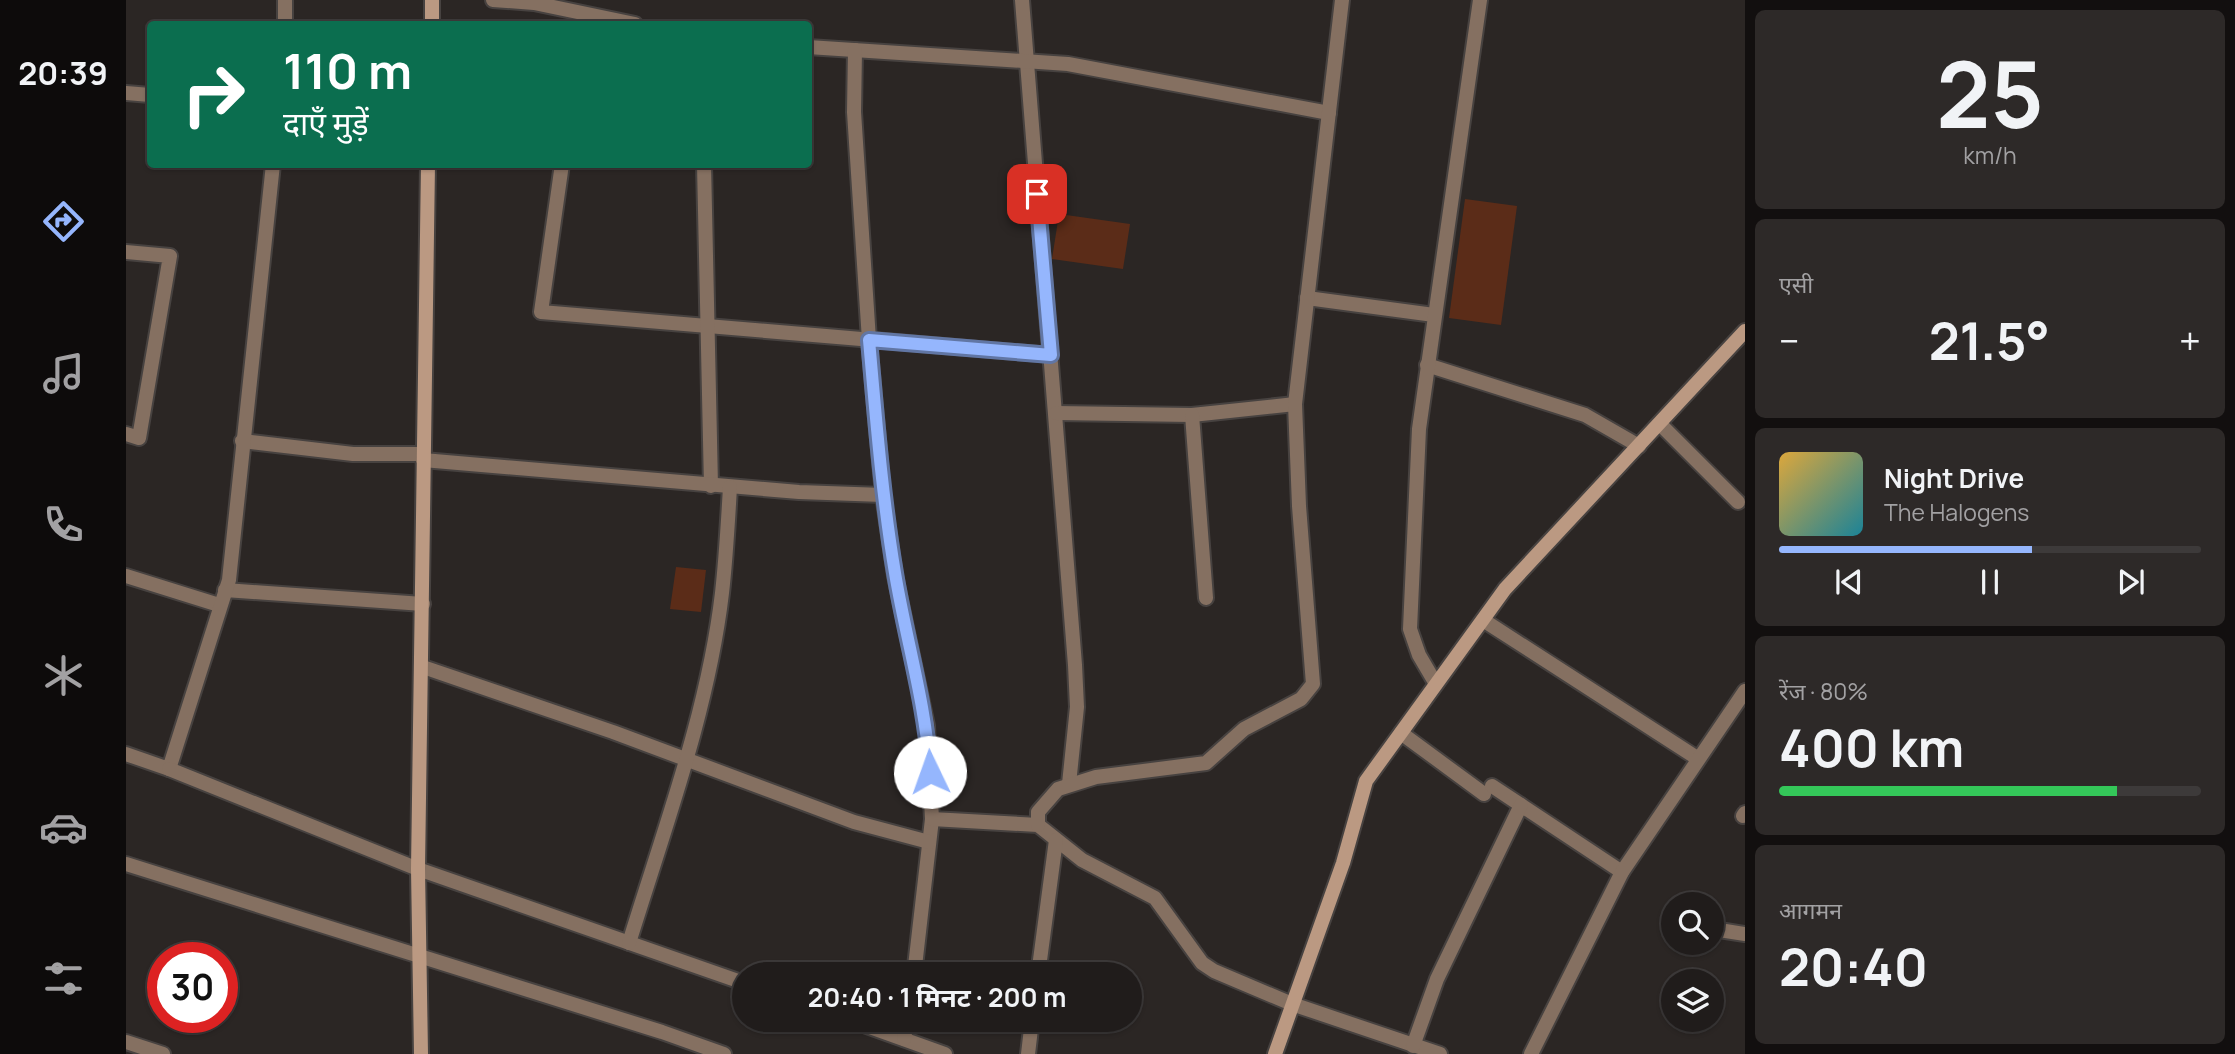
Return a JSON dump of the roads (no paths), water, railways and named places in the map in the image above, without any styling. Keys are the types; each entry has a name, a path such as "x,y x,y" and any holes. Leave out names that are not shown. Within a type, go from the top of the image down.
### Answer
{"street":[{"path":"285,0 285,21"},
{"path":"432,0 432,21"},
{"path":"493,0 534,4 583,19 604,21"},
{"path":"1022,0 1075,664 1077,706 1069,784"},
{"path":"1038,825 1038,812 1050,794 1069,784 1096,777 1206,763 1244,729 1301,699 1313,684 1299,506 1295,404 1342,0"},
{"path":"1436,684 1419,655 1410,629 1419,429 1480,0"},
{"path":"812,47 1068,64 1329,113"},
{"path":"855,50 854,111 869,340 883,495 895,576 927,726 932,819 915,962"},
{"path":"126,93 147,95"},
{"path":"169,769 229,580 273,168"},
{"path":"421,1054 418,869 423,667 428,168"},
{"path":"561,168 541,312 1051,355"},
{"path":"704,168 711,486"},
{"path":"126,252 170,256 139,438 126,434"},
{"path":"1307,298 1434,315"},
{"path":"1275,1054 1343,863 1366,780 1505,589 1745,331"},
{"path":"1427,365 1575,411 1639,446"},
{"path":"1056,414 1192,415 1295,404"},
{"path":"1192,415 1206,598"},
{"path":"1660,424 1738,502"},
{"path":"242,441 353,454 423,457 711,486 883,495"},
{"path":"629,943 685,759 705,681 722,595 730,487"},
{"path":"126,576 219,605"},
{"path":"225,590 423,604"},
{"path":"1483,620 1697,758"},
{"path":"423,667 854,822 929,842"},
{"path":"1531,1054 1622,872 1745,691"},
{"path":"1401,733 1488,790 1521,805 1622,872"},
{"path":"126,754 418,869 732,979"},
{"path":"1413,1046 1437,979 1521,805"},
{"path":"932,819 1038,825 1082,860 1155,898 1208,967 1292,1004 1440,1054"},
{"path":"1040,962 1056,840"},
{"path":"126,864 662,1032 724,1054"},
{"path":"1724,931 1745,934"},
{"path":"884,1032 946,1054"},
{"path":"904,1039 905,1032"},
{"path":"1028,1054 1031,1032"},
{"path":"126,1042 163,1054"}]}
